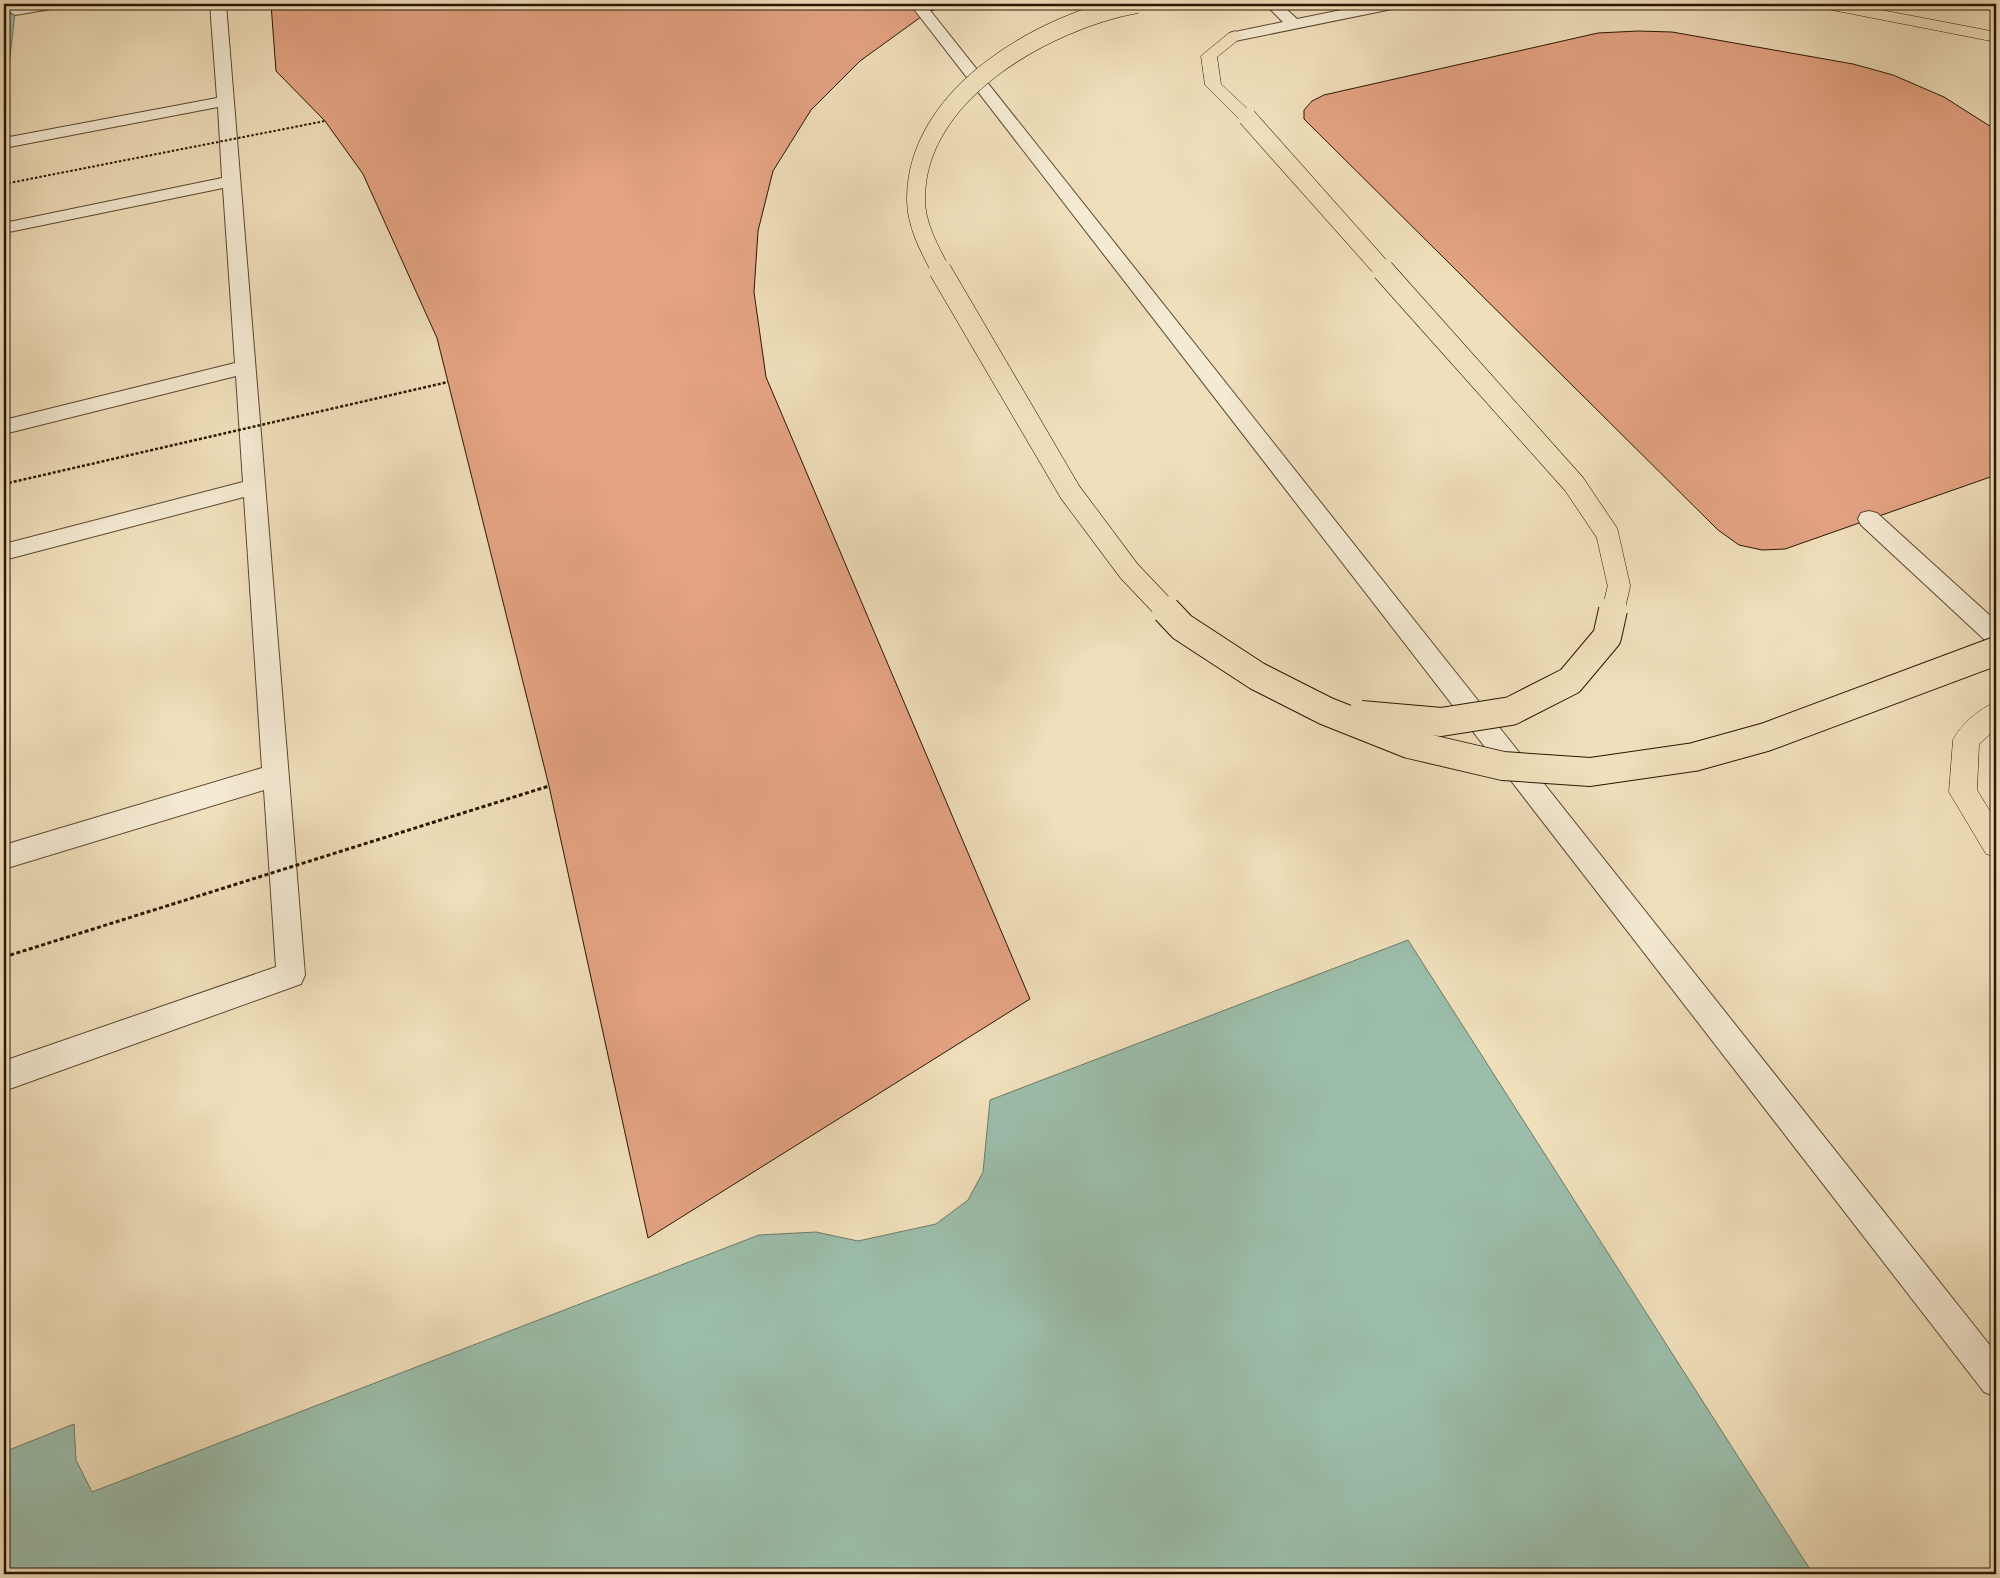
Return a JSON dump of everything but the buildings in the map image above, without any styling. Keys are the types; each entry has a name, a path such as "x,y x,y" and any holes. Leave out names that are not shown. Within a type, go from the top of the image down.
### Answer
{"main road":[{"path":"1137,4 1116,8 1062,26 1020,48 978,81 942,118 920,159 916,200 925,240 945,279 1070,492 1129,572 1182,627 1257,676 1326,711 1409,744 1503,766 1590,772 1694,758 1766,738 1996,651"},
{"path":"1827,4 1996,37"},
{"path":"1986,4 1996,6"},
{"path":"1235,36 1209,56 1213,85 1247,117 1574,484 1607,533 1619,586 1607,637 1570,681 1511,711 1441,722 1365,716 1294,693 1257,676"},
{"path":"1996,713 1966,740 1964,792 1996,845"}],"lane":[{"path":"16,10 51,4"},
{"path":"4,1076 291,975 218,4"},
{"path":"918,4 1996,1380"},
{"path":"1272,4 1294,24"},
{"path":"1235,36 1392,4"},
{"path":"4,143 225,101"},
{"path":"4,228 231,181"},
{"path":"4,427 245,368"},
{"path":"4,552 254,487"},
{"path":"1869,519 1996,635"},
{"path":"4,857 276,775"}],"path":[{"path":"4,184 325,121"},
{"path":"4,484 448,382"},
{"path":"4,957 549,786"}],"shaded area":[{"path":"4,4 16,4 4,110"},
{"path":"1408,940 1813,1574 4,1574 4,1452 74,1424 76,1460 92,1492 759,1235 816,1232 858,1241 936,1224 968,1200 983,1172 990,1100"}]}
